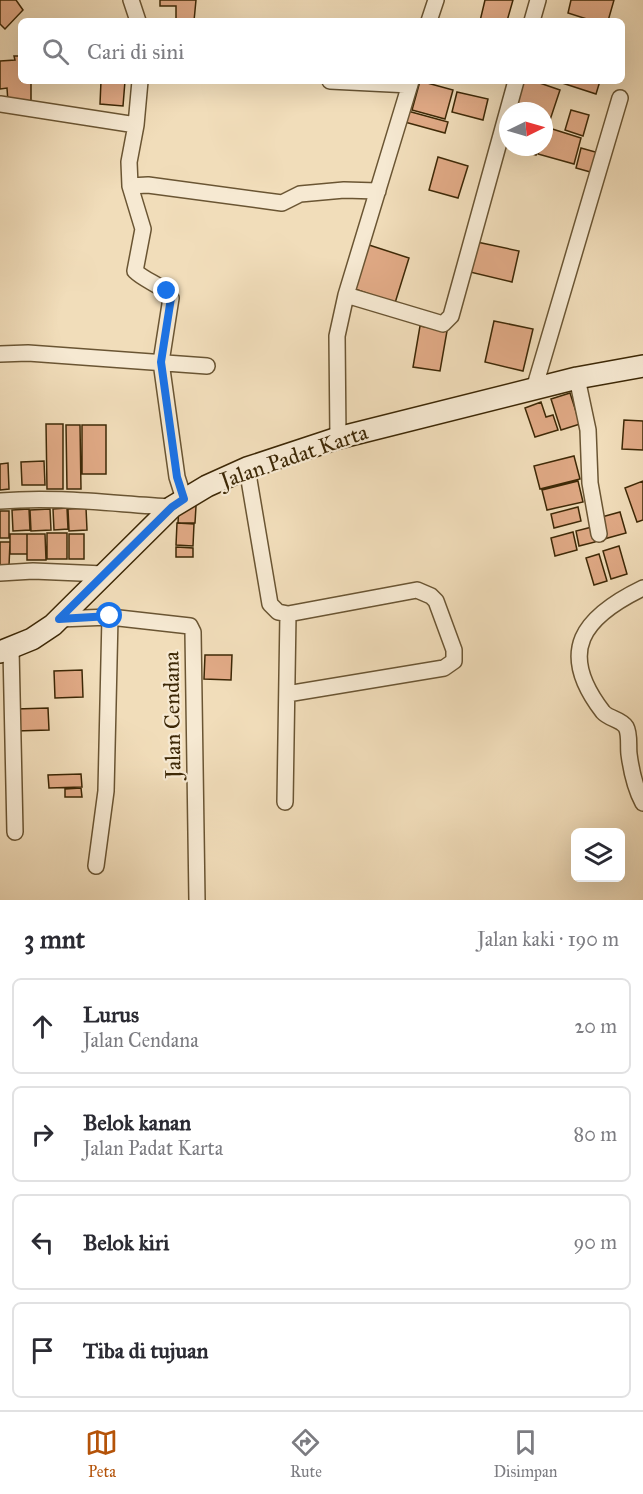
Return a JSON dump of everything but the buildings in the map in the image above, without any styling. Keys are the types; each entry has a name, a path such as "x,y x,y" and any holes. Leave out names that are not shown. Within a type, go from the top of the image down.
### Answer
{"street":[{"path":"131,0 137,18"},
{"path":"430,18 436,0"},
{"path":"533,18 538,0"},
{"path":"0,501 80,500 98,503 178,503 177,477 161,362 171,298 167,291 142,279 135,271 143,229 130,186 129,162 136,125 140,84"},
{"path":"338,438 337,336 346,295 411,84"},
{"path":"346,295 443,324 448,321 515,84"},
{"path":"534,389 620,98"},
{"path":"0,104 136,125"},
{"path":"130,186 148,185 282,203 300,194 344,190 378,191"},
{"path":"0,354 28,352 207,366"},
{"name":"Jalan Padat Karta","path":"6,650 32,639 59,619 178,503 207,486 247,468 338,438 577,378 643,366"},
{"path":"577,378 588,430 590,483 599,534"},
{"path":"247,468 270,604 278,612 288,614 417,590 431,596 439,607 456,657 451,665 444,668 287,694"},
{"path":"0,573 33,571 104,574"},
{"path":"643,588 622,597 602,612 584,633 580,645 580,666 584,680 605,714 620,722 627,729 630,758 643,803"},
{"path":"285,802 288,614"},
{"path":"96,866 106,791 110,616"},
{"name":"Jalan Cendana","path":"59,619 110,616 186,624 193,632 197,900"},
{"path":"6,650 15,832"}],"route":[{"path":"110,616 59,619 172,507 184,499 177,477 161,362 171,298 167,291"}]}
